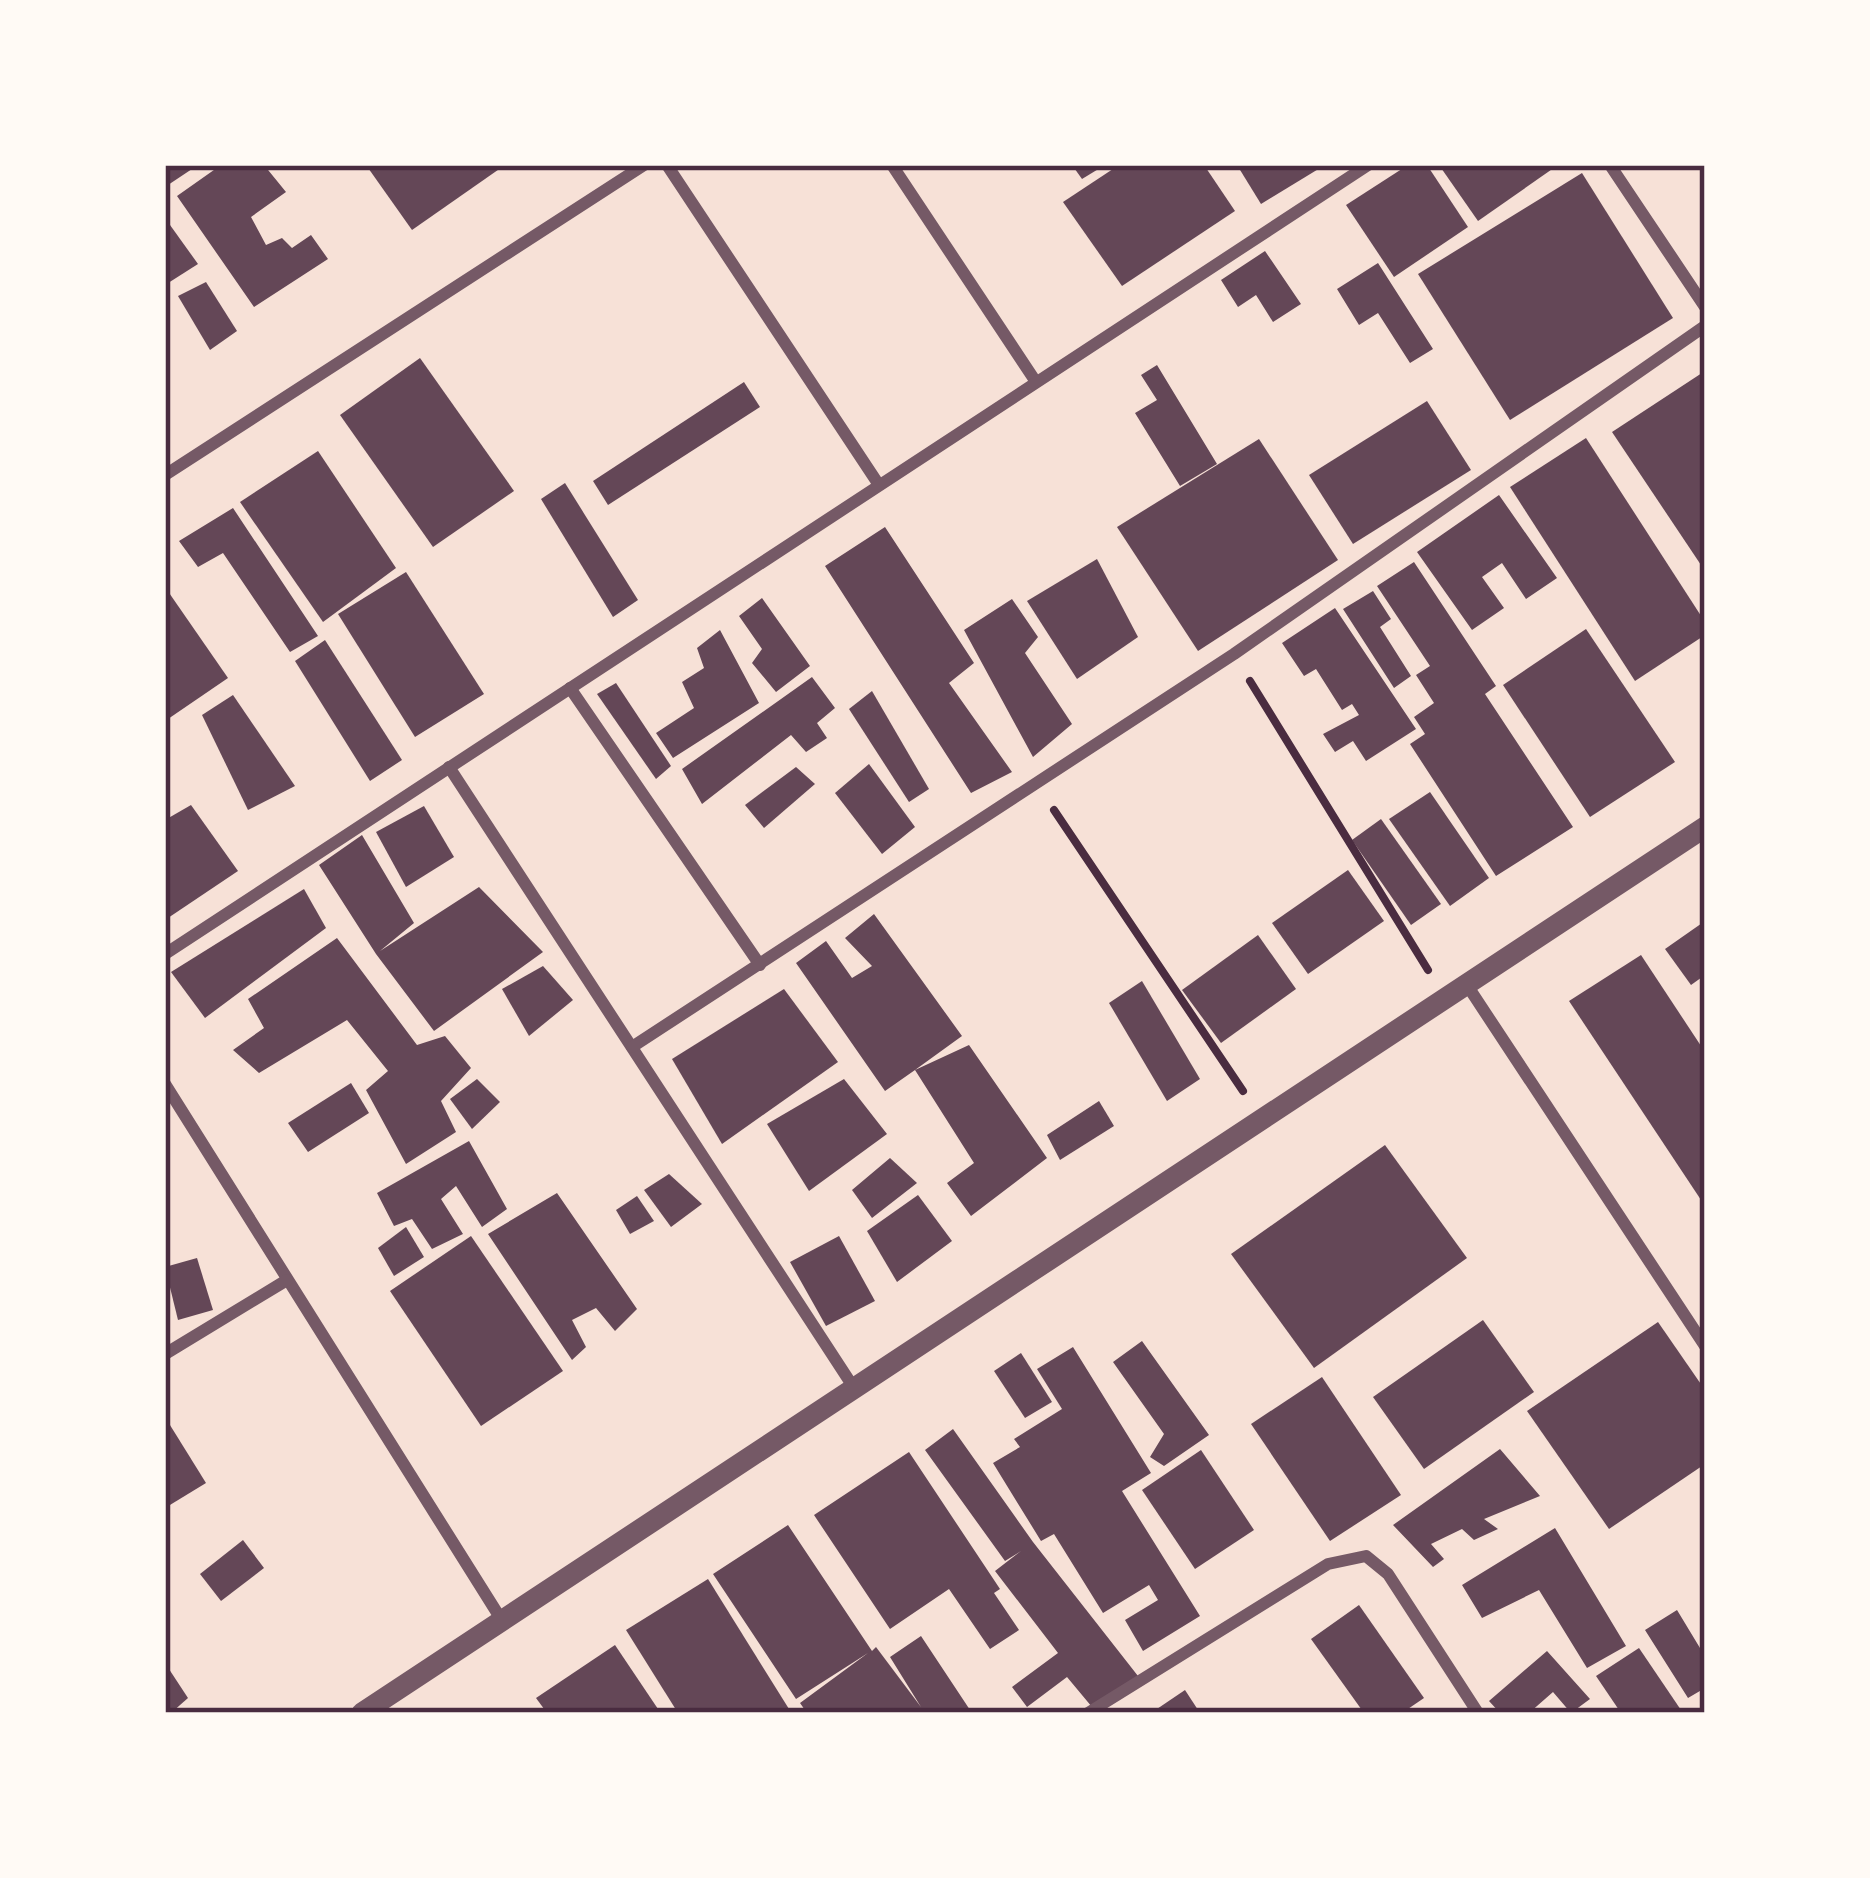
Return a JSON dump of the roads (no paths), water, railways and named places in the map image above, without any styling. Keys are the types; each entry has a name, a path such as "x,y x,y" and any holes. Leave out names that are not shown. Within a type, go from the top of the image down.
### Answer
{"street":[{"path":"165,475 644,165"},
{"path":"667,165 879,485"},
{"path":"892,165 1036,382"},
{"path":"165,955 1367,165"},
{"path":"1610,165 1705,307"},
{"path":"632,1047 1234,654 1705,326"},
{"path":"570,688 760,964"},
{"path":"449,767 854,1388"},
{"path":"362,1713 1705,827"},
{"path":"1467,985 1705,1346"},
{"path":"165,1084 501,1619"},
{"path":"165,1354 287,1280"},
{"path":"1088,1713 1328,1564 1366,1556 1388,1574 1478,1713"}]}
